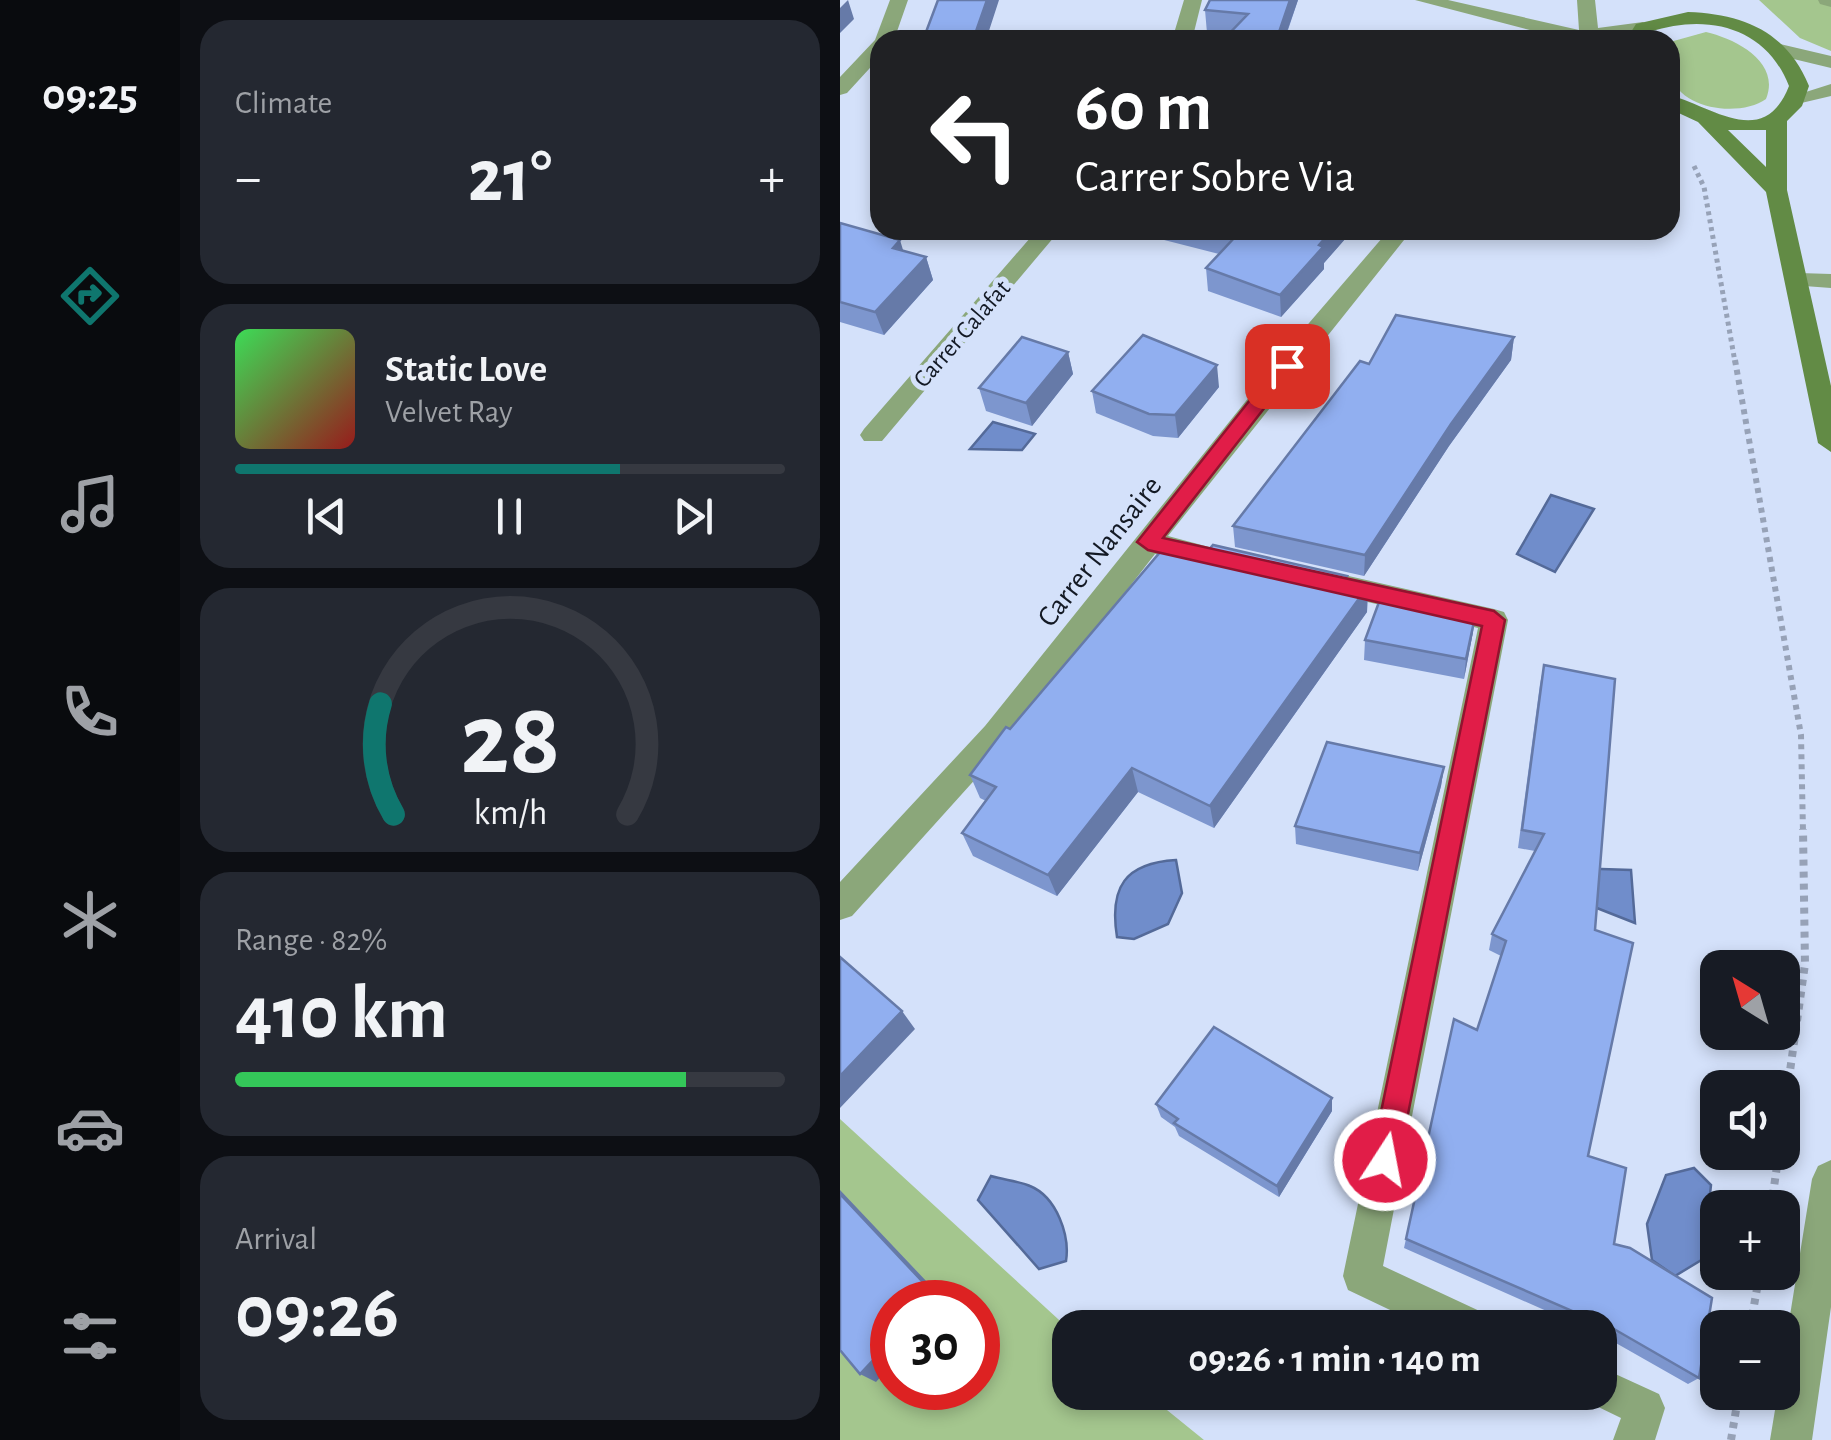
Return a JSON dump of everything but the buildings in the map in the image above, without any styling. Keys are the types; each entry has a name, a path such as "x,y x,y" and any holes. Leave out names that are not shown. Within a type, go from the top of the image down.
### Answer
{"main road":[{"path":"1680,17 1694,0"},
{"path":"1720,0 1735,22"},
{"path":"1649,30 1680,17 1715,16 1735,22 1780,50 1797,75 1797,98 1777,118 1753,125 1708,122"},
{"path":"1680,106 1708,122 1776,190"},
{"path":"1777,118 1776,190 1831,443"}],"street":[{"path":"887,30 899,0"},
{"path":"1185,30 1193,0"},
{"path":"1424,0 1557,30"},
{"path":"1586,0 1591,30"},
{"path":"1780,50 1831,62"},
{"path":"840,89 870,56"},
{"path":"1797,98 1831,90"},
{"name":"Carrer Calafat","path":"873,435 1040,240"},
{"name":"Carrer Nansaire","path":"840,905 996,735 1393,240"},
{"path":"1798,280 1831,281"},
{"path":"1148,542 1225,560"},
{"path":"1302,577 1494,620 1362,1276 1434,1310"},
{"path":"1791,1440 1831,1179"},
{"path":"1617,1395 1645,1408 1634,1440"}],"path":[{"path":"1704,187 1800,735 1804,964 1790,1070"},
{"path":"1732,1440 1737,1410"}],"green space":[{"path":"1759,0 1831,0 1831,51 1800,38"},
{"path":"1706,32 1753,54 1767,74 1766,99 1755,105 1727,109 1698,103 1686,96 1680,90 1680,39"},
{"path":"840,1119 1052,1313 1052,1410 1167,1410 1204,1440 840,1440"}],"water":[{"path":"993,422 1035,434 1022,450 970,449"},
{"path":"1551,495 1594,509 1555,572 1517,554"},
{"path":"1176,860 1182,893 1168,924 1134,939 1117,937 1116,904 1124,881 1144,866"},
{"path":"1539,867 1631,870 1635,923 1541,886"},
{"path":"1694,1168 1711,1185 1710,1190 1700,1190 1700,1261 1675,1276 1652,1260 1647,1224 1666,1175"},
{"path":"991,1176 1030,1186 1048,1199 1060,1218 1066,1261 1039,1269 978,1200"}],"route":[{"path":"1287,366 1148,542 1494,620 1385,1160"}]}
